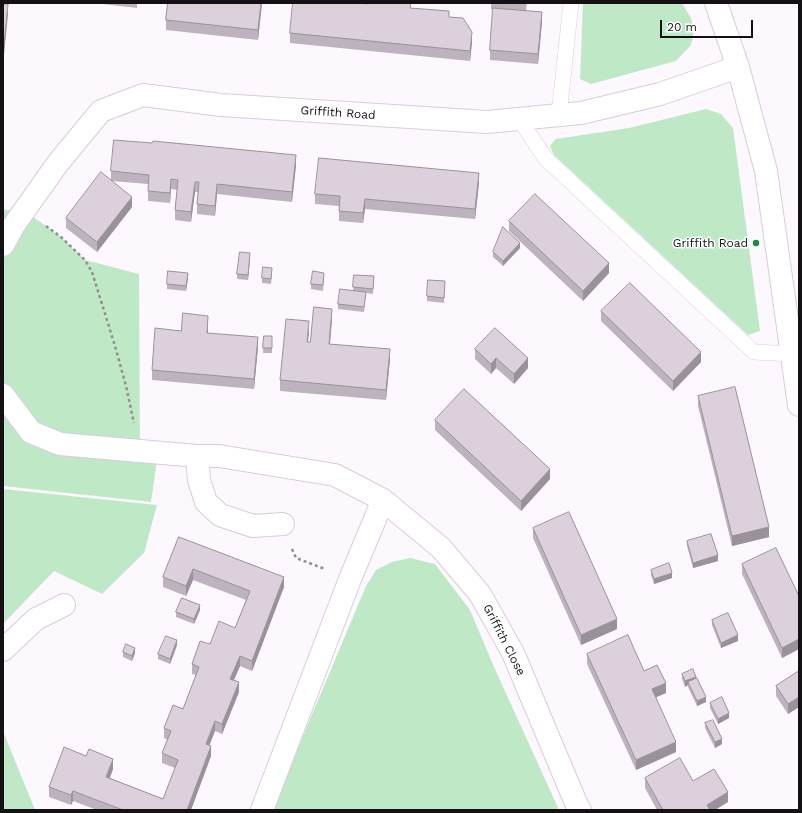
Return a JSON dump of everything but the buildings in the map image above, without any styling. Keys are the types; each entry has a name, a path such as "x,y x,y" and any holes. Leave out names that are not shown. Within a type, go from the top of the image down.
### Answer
{"street":[{"path":"716,3 738,67 766,171 799,405"},
{"name":"Griffith Road","path":"3,246 14,224 58,163 100,111 143,95 221,105 487,122 581,113 660,94 738,67"},
{"name":"Griffith Close","path":"3,395 30,432 60,444 197,456 219,456 335,475 383,500 441,548 480,594 513,653 580,810"},
{"path":"197,456 199,480 206,502 220,515 253,526 283,524"},
{"path":"262,810 350,579 383,500"},
{"path":"3,650 36,619 64,605"}],"lane":[{"path":"559,115 570,3"},
{"path":"519,119 546,159 754,352 792,354"}],"path":[{"path":"25,210 61,237 85,260 92,272 126,386 140,451"},
{"path":"283,524 296,558 350,579"}],"green space":[{"path":"583,3 682,3 691,18 694,31 691,45 676,61 591,84 580,79"},
{"path":"706,109 721,114 733,128 760,331 748,335 554,155 550,146 556,139 629,128"},
{"path":"3,209 25,211 61,237 85,260 139,274 140,451 158,453 151,502 3,486"},
{"path":"3,489 157,505 144,553 102,594 54,571 3,624"},
{"path":"410,558 435,564 470,610 494,667 559,810 272,810 366,586 376,570 392,562"},
{"path":"3,731 35,810 3,810"}],"place":[{"name":"Griffith Road","path":"756,243"}]}
